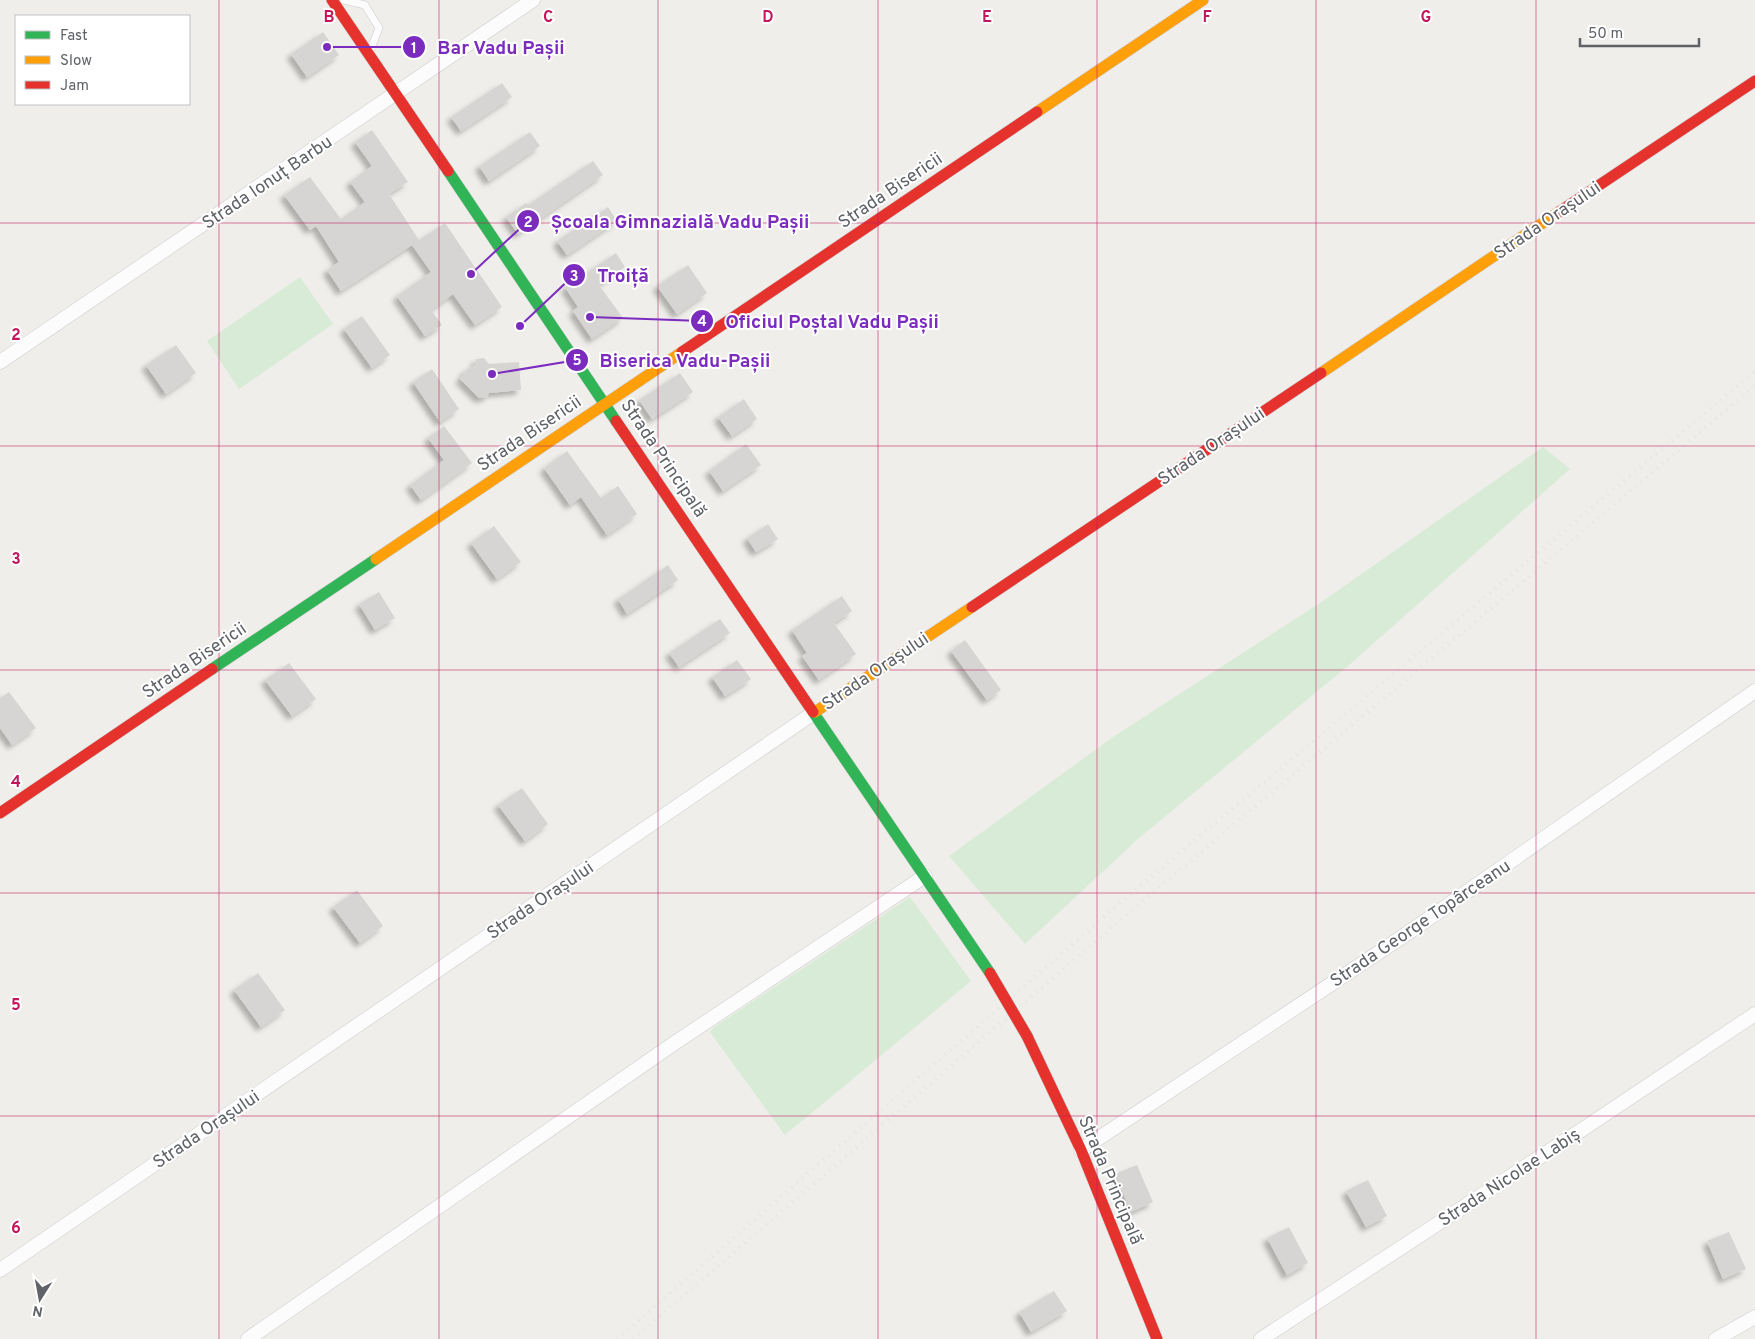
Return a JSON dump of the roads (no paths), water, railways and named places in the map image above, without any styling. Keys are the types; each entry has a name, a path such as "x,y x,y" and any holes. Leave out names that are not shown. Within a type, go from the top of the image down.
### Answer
{"main road":[{"name":"Strada Principală","path":"332,0 990,973 1027,1036 1081,1150 1157,1339"},
{"name":"Strada Bisericii","path":"0,813 1203,0"},
{"name":"Strada Orașului","path":"815,712 1755,82"}],"street":[{"name":"Strada Ionuț Barbu","path":"0,362 534,0"},
{"name":"Strada George Topârceanu","path":"1081,1150 1405,935 1755,691"},
{"name":"Strada Orașului","path":"0,1270 815,712"},
{"path":"248,1339 676,1042 925,876"},
{"name":"Strada Nicolae Labiș","path":"1261,1339 1755,1014"},
{"path":"1716,1339 1755,1317"}],"lane":[{"path":"344,0 365,5 380,28 369,53"}],"railway":[{"path":"617,1339 1134,891 1755,371"},
{"path":"633,1339 1143,901 1755,386"}],"place":[{"name":"Bar Vadu Pașii","path":"327,47"},
{"name":"Școala Gimnazială Vadu Pașii","path":"471,274"},
{"name":"Oficiul Poștal Vadu Pașii","path":"590,317"},
{"name":"Troiță","path":"520,326"},
{"name":"Biserica Vadu-Pașii","path":"492,374"}]}
